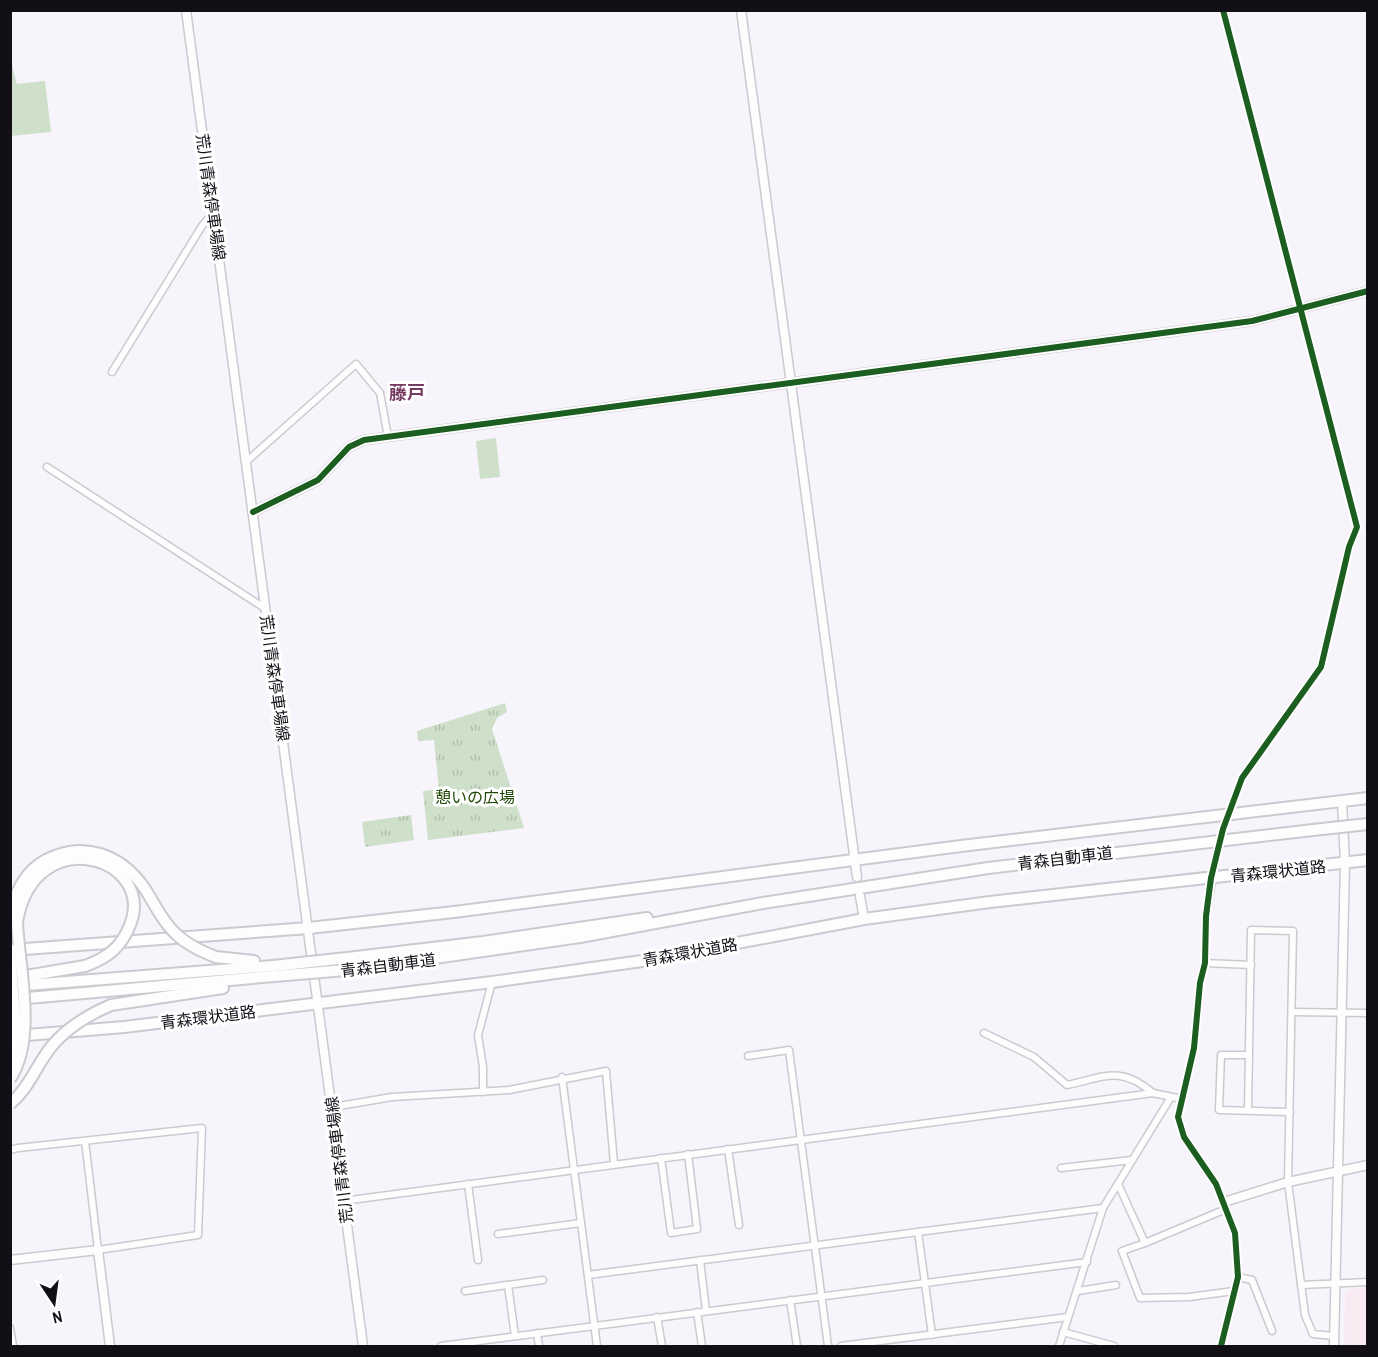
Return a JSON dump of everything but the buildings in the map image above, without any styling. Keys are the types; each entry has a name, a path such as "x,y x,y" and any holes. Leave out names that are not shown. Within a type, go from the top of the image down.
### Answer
{"highway":[{"path":"10,1059 16,1030 10,950 309,928 855,862 961,846 1368,798"},
{"name":"青森自動車道","path":"10,999 273,971 322,961 483,942 763,903 988,868 1368,824"},
{"path":"10,916 22,883 42,862 69,851 99,852 113,858 135,876 175,933 193,947 216,957 245,961 273,971"},
{"path":"10,978 85,966 100,960 120,945 133,919 134,906 127,885 116,871 105,863 78,858 51,865 31,883 21,901 17,922 24,1030 21,1053 10,1079"},
{"name":"青森環状道路","path":"10,1036 114,1028 492,982 650,960 864,919 1368,860"},
{"name":"青森自動車道","path":"10,986 273,971 353,970 580,937 763,903"},
{"path":"10,1104 28,1085 51,1048 68,1029 88,1015 111,1005 273,971"}],"street":[{"name":"荒川青森停車場線","path":"186,10 363,1347"},
{"path":"741,10 857,877"},
{"path":"1222,10 1358,527 1350,548 1321,667 1246,772 1227,814 1223,829"},
{"path":"112,372 202,226 213,213"},
{"path":"253,512 318,480 356,442 1252,321 1368,291"},
{"path":"247,461 356,364 380,393 388,437"},
{"path":"47,467 266,609"},
{"path":"1334,1347 1345,863 1342,801"},
{"path":"1217,852 1206,916 1205,963 1200,983 1192,1062 1178,1117 1184,1137 1216,1184 1235,1233 1238,1277 1221,1347"},
{"path":"861,896 864,919"},
{"path":"1248,1110 1251,930 1293,931 1288,1182 1305,1315 1313,1334 1334,1336"},
{"path":"1205,963 1251,964"},
{"path":"483,1092 483,1067 478,1035 492,982"},
{"path":"1292,1012 1368,1013"},
{"path":"984,1033 1034,1057 1067,1085 1119,1074 1128,1076 1153,1093"},
{"path":"748,1056 789,1050 828,1347"},
{"path":"1249,1055 1221,1055 1219,1110 1290,1112"},
{"path":"333,1107 392,1097 509,1090 562,1077 606,1071 614,1164"},
{"path":"562,1077 597,1347"},
{"path":"344,1201 1153,1093 1182,1099"},
{"path":"1059,1347 1103,1208 1171,1097"},
{"path":"10,1150 202,1128 198,1235 10,1260"},
{"path":"86,1141 110,1347"},
{"path":"728,1149 739,1225"},
{"path":"661,1158 671,1233 697,1228 688,1154"},
{"path":"1061,1167 1132,1160"},
{"path":"1234,1291 1189,1297 1140,1298 1122,1251 1145,1243 1225,1206 1288,1182 1368,1166"},
{"path":"468,1184 478,1260"},
{"path":"1118,1184 1145,1243"},
{"path":"588,1275 1103,1208"},
{"path":"498,1234 581,1223"},
{"path":"918,1232 932,1335"},
{"path":"700,1260 706,1311"},
{"path":"441,1347 1087,1262"},
{"path":"1238,1277 1252,1280 1272,1331"},
{"path":"465,1291 543,1280"},
{"path":"1301,1285 1335,1286 1368,1282"},
{"path":"508,1285 515,1336"},
{"path":"1078,1291 1116,1285"},
{"path":"790,1300 796,1347"},
{"path":"697,1312 702,1347"},
{"path":"657,1317 663,1347"},
{"path":"841,1347 1068,1317"},
{"path":"10,1328 13,1347"},
{"path":"1064,1332 1114,1347"},
{"path":"537,1333 539,1347"}],"shaded area":[{"path":"1367,1287 1367,1346 1344,1346 1345,1294 1350,1289"}],"green space":[{"path":"10,58 17,84 45,81 51,132 11,136"},
{"path":"496,438 500,477 480,479 476,441"},
{"name":"憩いの広場","path":"505,703 507,712 497,718 492,729 524,828 428,840 423,791 439,789 434,740 418,741 417,731"},
{"path":"411,815 414,840 365,847 362,822"}],"cycle path":[{"path":"1221,1346 1238,1277 1235,1233 1216,1184 1184,1137 1178,1117 1194,1048 1200,983 1205,963 1206,916 1211,878 1223,829 1242,778 1321,667 1349,547 1357,527 1223,10"},
{"path":"253,512 318,480 349,447 364,440 1252,321 1368,291"}],"district":[{"name":"藤戸","path":"407,393"}]}
